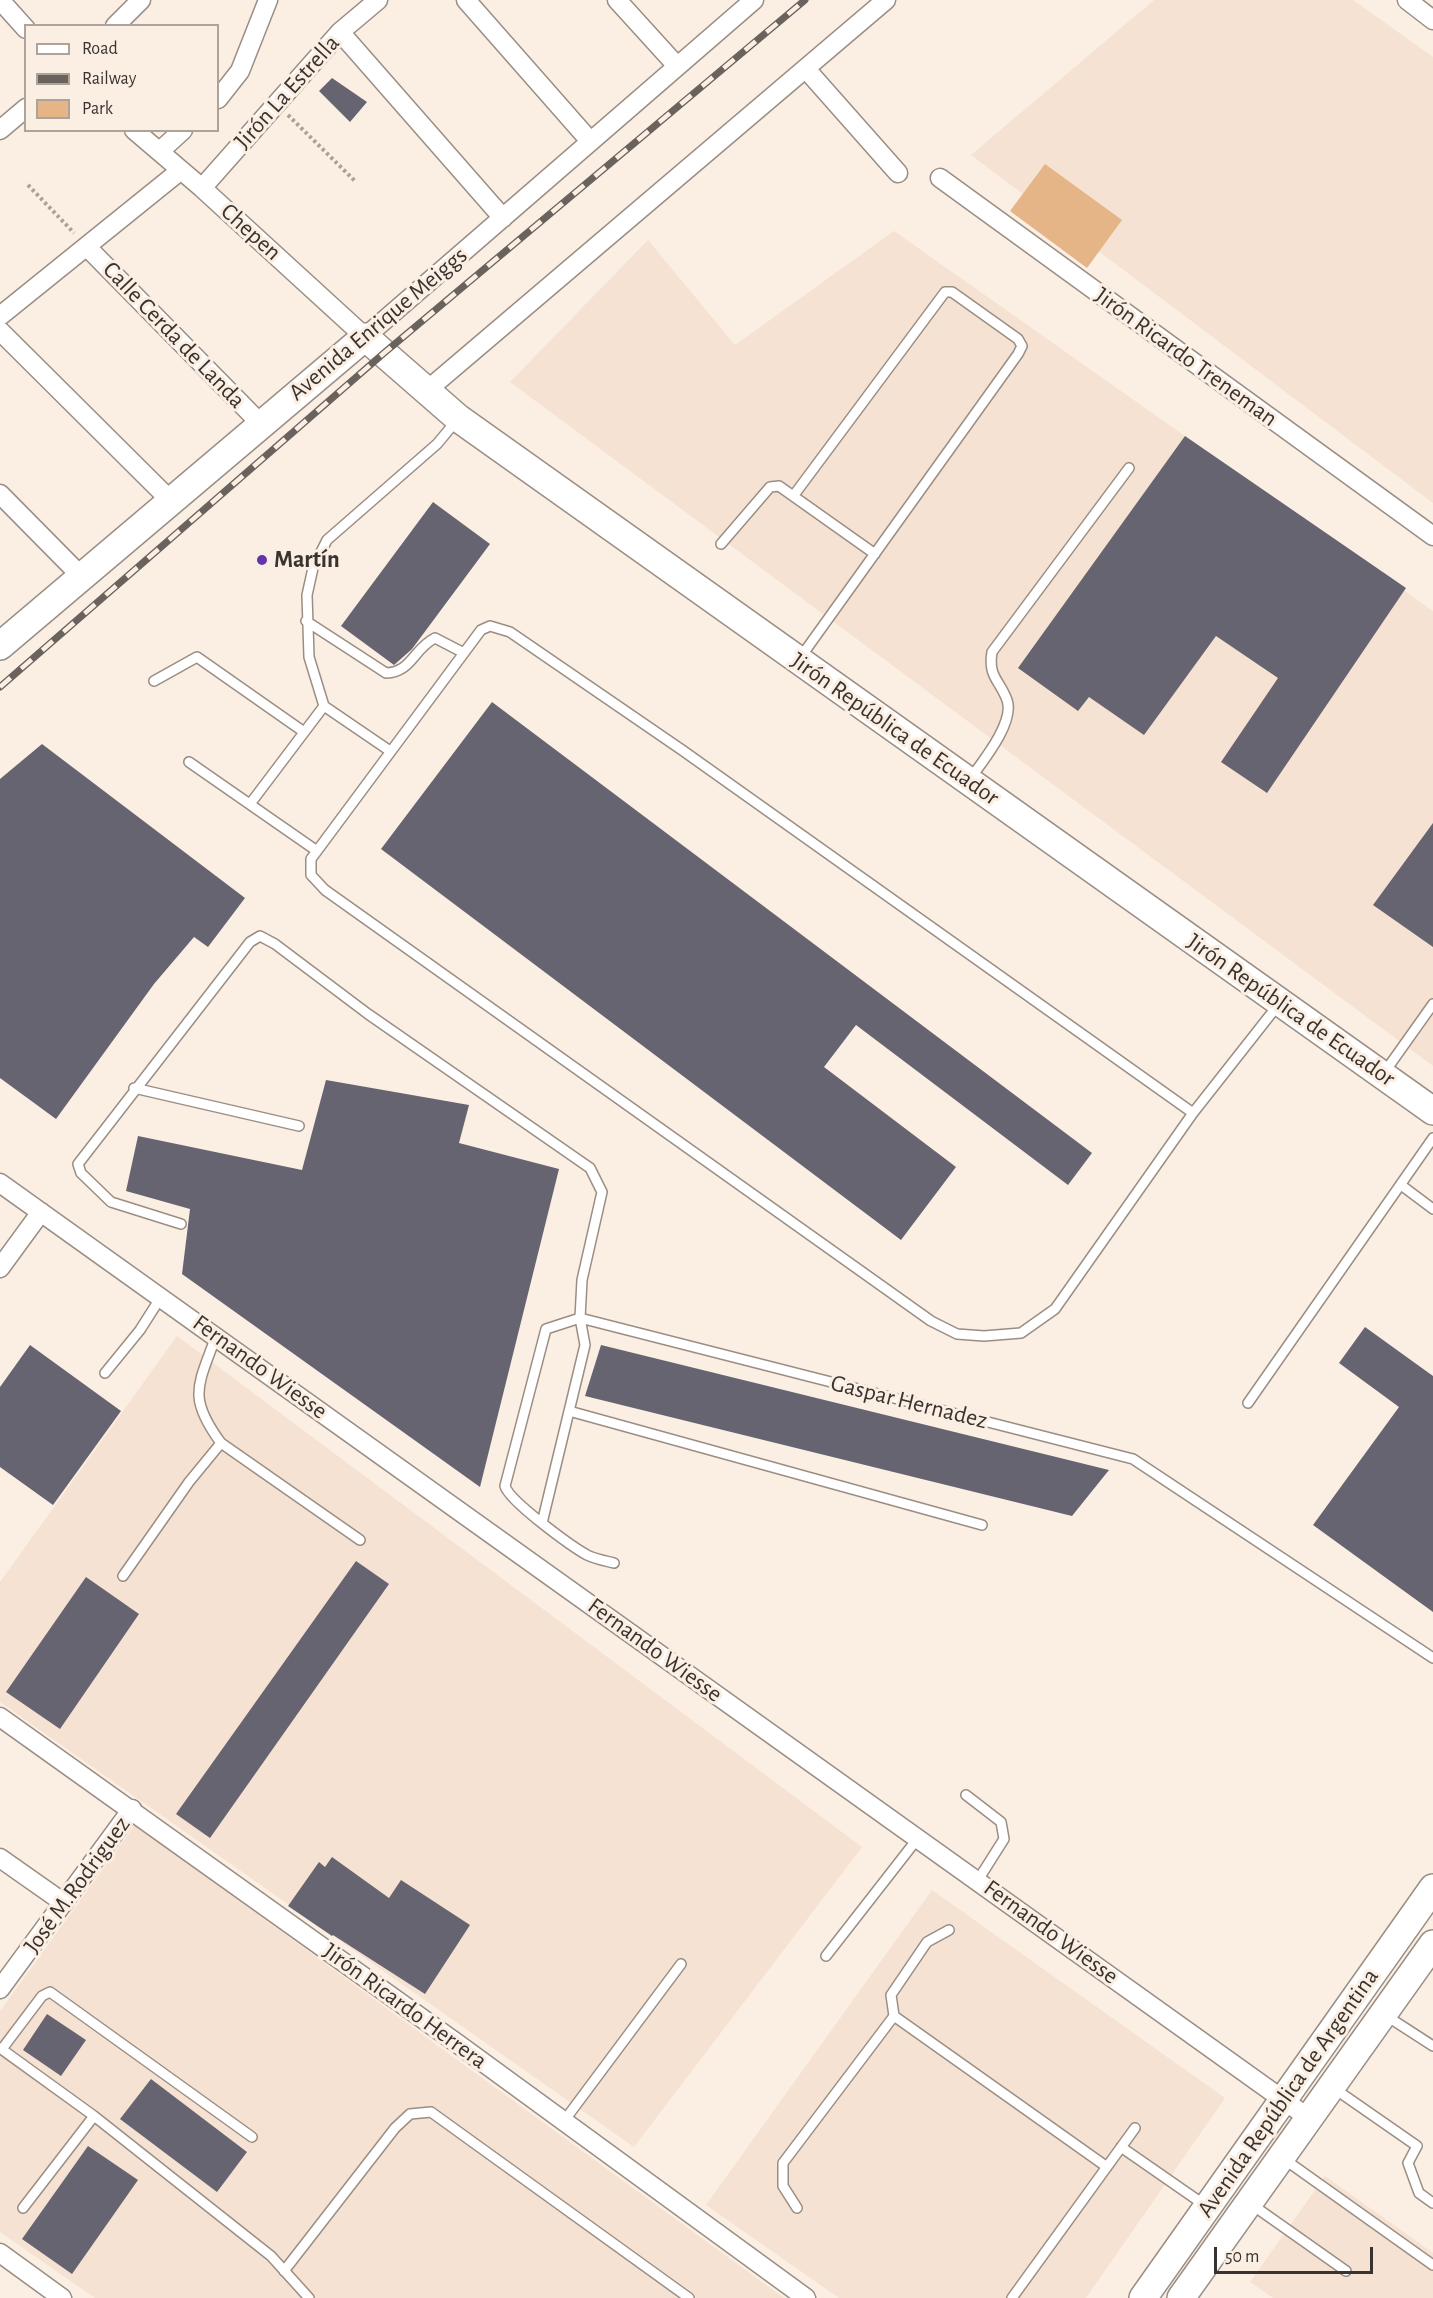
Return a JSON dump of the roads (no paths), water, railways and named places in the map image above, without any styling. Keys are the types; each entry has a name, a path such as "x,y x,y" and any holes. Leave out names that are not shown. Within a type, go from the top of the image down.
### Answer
{"street":[{"path":"0,0 24,27"},
{"path":"117,24 141,0"},
{"path":"219,98 240,71 268,0"},
{"name":"Jirón La Estrella","path":"202,188 340,32 378,0"},
{"path":"466,0 590,141"},
{"path":"618,0 677,66"},
{"name":"Avenida Enrique Meiggs","path":"0,646 260,423 365,337 754,0"},
{"path":"425,392 886,0"},
{"path":"1407,0 1433,20"},
{"path":"340,32 503,218"},
{"path":"806,69 898,173"},
{"path":"0,130 24,110"},
{"name":"Chepen","path":"136,132 202,188 365,337"},
{"path":"160,151 181,132"},
{"path":"0,316 181,170"},
{"name":"Jirón Ricardo Treneman","path":"940,178 1433,536"},
{"name":"Calle Cerda de Landa","path":"87,247 260,423"},
{"path":"0,331 170,500"},
{"name":"Jirón República de Ecuador","path":"365,337 425,392 458,418 1433,1111"},
{"path":"0,494 81,576"},
{"name":"Fernando Wiesse","path":"0,1183 1310,2118"},
{"path":"0,1268 41,1212"},
{"name":"Jirón Ricardo Herrera","path":"0,1718 132,1809 806,2298"},
{"name":"José M.Rodriguez","path":"0,1989 132,1809"},
{"path":"0,1858 64,1903"},
{"name":"Avenida República de Argentina","path":"1143,2298 1433,1888"},
{"name":"Avenida República de Argentina","path":"1187,2296 1249,2203 1433,1944"},
{"path":"0,2253 62,2298"}],"lane":[{"path":"794,495 945,292 952,292 1018,339 1022,346 1018,354 798,661"},
{"path":"390,751 324,706 309,657 306,621 307,595 313,568 327,540 437,444 458,418"},
{"path":"969,781 1009,717 1007,700 990,666 992,652 1129,468"},
{"path":"721,544 770,487 779,486 875,554"},
{"path":"306,621 386,673 397,672 407,666 422,644 435,638 464,653"},
{"path":"1193,1113 682,750 510,632 490,626 481,630 311,859 311,875 325,891 921,1314 957,1334 984,1336 1021,1332 1055,1309 1193,1113 1280,1003"},
{"path":"154,681 197,657 304,732"},
{"path":"250,804 324,706"},
{"path":"189,762 316,851"},
{"path":"181,1224 111,1202 78,1169 78,1164 134,1088 250,942 260,936 275,944 368,1014 590,1168 602,1192 582,1280 580,1318 585,1345 542,1523"},
{"path":"1383,1075 1433,1004"},
{"path":"134,1088 299,1126"},
{"path":"1248,1403 1433,1138"},
{"path":"1401,1185 1433,1209"},
{"path":"105,1373 140,1330 161,1297"},
{"path":"580,1318 546,1329 505,1486 509,1494 542,1523 588,1555 614,1563"},
{"name":"Gaspar Hernadez","path":"580,1318 1133,1459 1433,1658"},
{"path":"216,1336 198,1393 203,1419 221,1443 360,1540"},
{"path":"569,1411 982,1525"},
{"path":"123,1576 189,1482 221,1443"},
{"path":"966,1795 1001,1822 1004,1839 978,1880"},
{"path":"826,1956 918,1838"},
{"path":"797,2208 783,2186 783,2163 894,2016 891,1995 927,1942 949,1930"},
{"path":"564,2121 681,1964"},
{"path":"252,2137 50,1992 42,1996 1,2049 94,2116 271,2256 309,2298"},
{"path":"1383,2014 1433,2046"},
{"path":"894,2016 1107,2167"},
{"path":"1332,2087 1417,2146 1408,2163 1419,2193 1433,2203"},
{"path":"284,2271 395,2128 410,2114 431,2112 690,2298"},
{"path":"23,2208 94,2116"},
{"path":"1012,2298 1135,2128"},
{"path":"1121,2147 1208,2208"},
{"path":"1282,2158 1433,2265"},
{"path":"1249,2203 1346,2271"}],"railway":[{"path":"0,687 384,353 805,0"}],"place":[{"name":"Martín","path":"262,560"}]}
